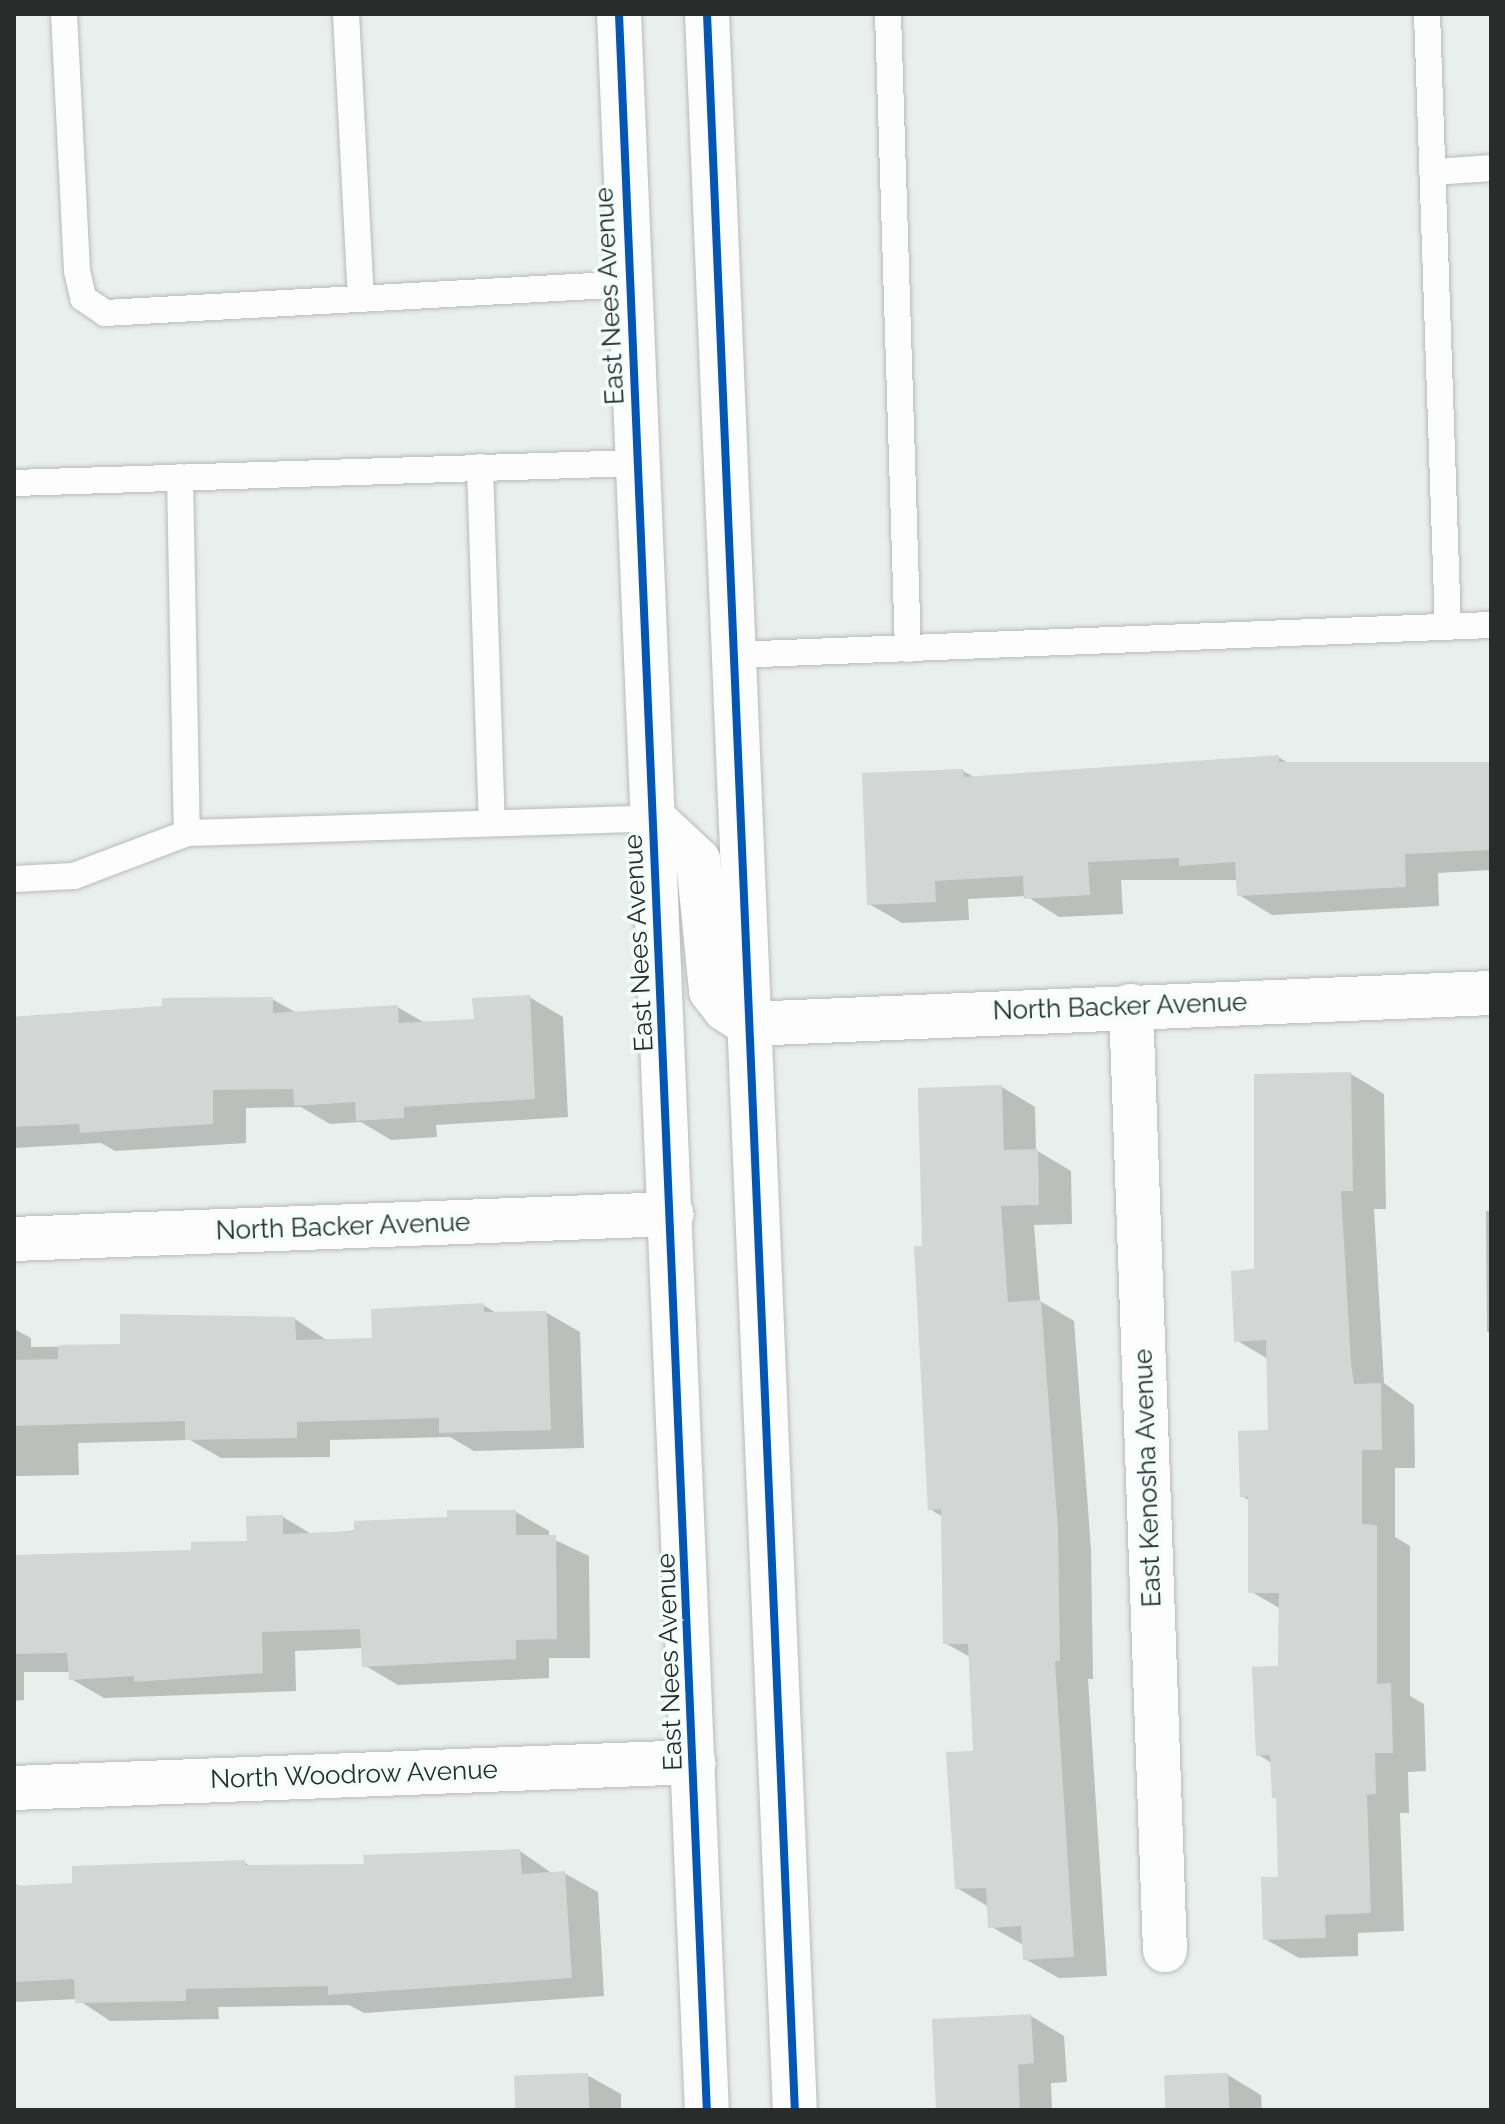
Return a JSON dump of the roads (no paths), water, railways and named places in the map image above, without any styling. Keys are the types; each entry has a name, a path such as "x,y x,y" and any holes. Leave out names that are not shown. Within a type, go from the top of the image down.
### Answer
{"main road":[{"name":"East Nees Avenue","path":"619,14 628,284 672,1214 707,2110"},
{"path":"707,14 795,2110"},
{"path":"653,818 698,860 711,991 725,1009 748,1024"},
{"name":"North Backer Avenue","path":"748,1024 1491,993"},
{"name":"East Kenosha Avenue","path":"1131,1006 1165,1950"},
{"name":"North Backer Avenue","path":"14,1239 672,1214"},
{"name":"North Woodrow Avenue","path":"14,1788 694,1762"}],"lane":[{"path":"64,14 83,298 105,313 628,284"},
{"path":"346,14 361,298"},
{"path":"888,14 908,649"},
{"path":"1427,14 1448,627"},
{"path":"1433,172 1491,168"},
{"path":"14,483 638,463"},
{"path":"480,467 492,823"},
{"path":"180,477 187,833"},
{"path":"734,655 1491,625"},
{"path":"14,879 74,876 187,833 653,818"}]}
